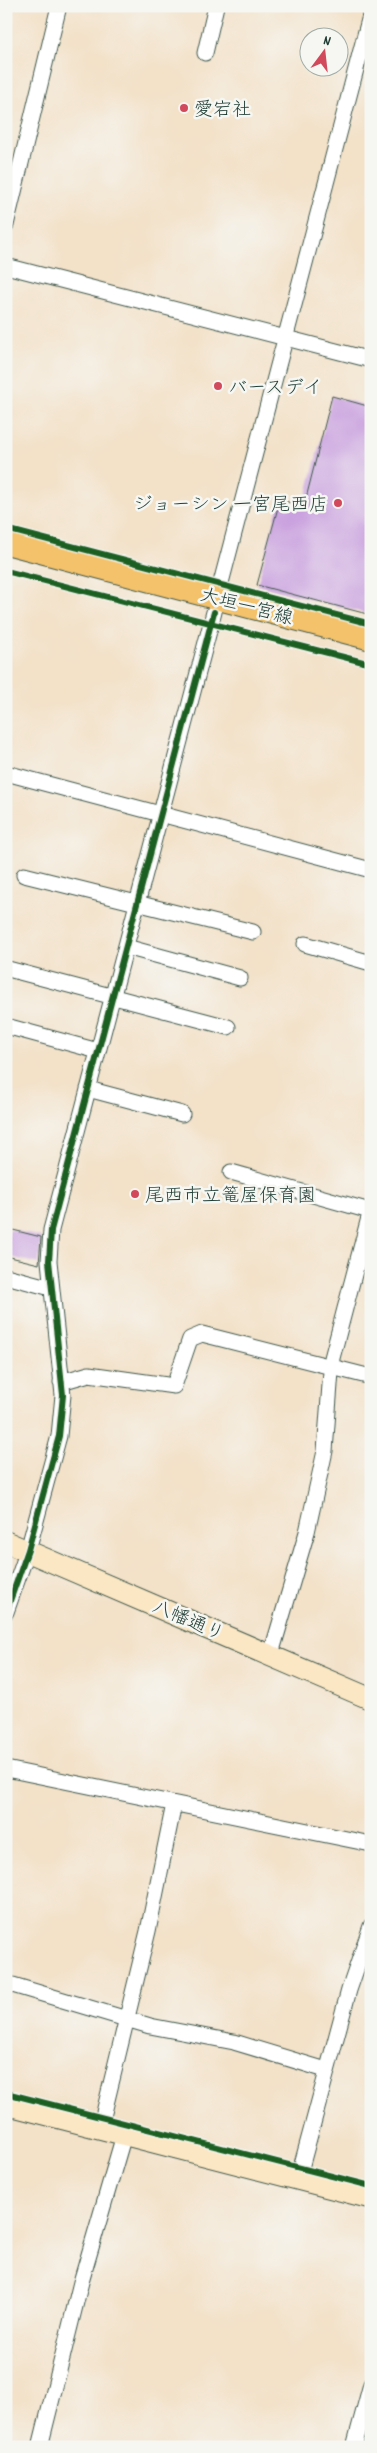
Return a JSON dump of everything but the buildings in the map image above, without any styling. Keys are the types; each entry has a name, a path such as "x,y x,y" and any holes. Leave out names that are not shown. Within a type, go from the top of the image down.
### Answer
{"main road":[{"name":"大垣一宮線","path":"6,542 371,652"},
{"name":"大垣一宮線","path":"6,558 371,638"}],"street":[{"path":"6,226 60,6"},
{"path":"205,53 216,6"},
{"path":"6,1612 28,1550 60,1436 63,1395 51,1288 49,1260 51,1230 371,12"},
{"path":"6,266 371,360"},
{"path":"6,773 371,870"},
{"path":"24,875 253,932"},
{"path":"304,944 371,963"},
{"path":"126,947 240,978"},
{"path":"8,969 228,1027"},
{"path":"6,1026 98,1051"},
{"path":"88,1089 182,1114"},
{"path":"231,1172 371,1210 332,1367 325,1451 307,1532 271,1654"},
{"path":"6,1276 51,1288"},
{"path":"61,1382 89,1374 174,1386 190,1339 202,1334 371,1377"},
{"name":"八幡通り","path":"6,1542 271,1654 371,1699"},
{"path":"6,1769 371,1844"},
{"path":"100,2129 174,1804"},
{"path":"298,2178 349,1990 371,1926"},
{"path":"6,1983 150,2026 234,2042 326,2070"},
{"path":"6,2104 371,2198"},
{"path":"40,2447 81,2282 124,2135"},
{"path":"354,2447 371,2384"}],"cycle path":[{"path":"6,529 371,624"},
{"path":"6,571 371,664"},
{"path":"6,1612 28,1550 59,1436 63,1395 49,1261 51,1230 214,612"},
{"path":"6,2093 371,2186"}],"place":[{"name":"愛宕社","path":"184,108"},
{"name":"バースデイ","path":"218,386"},
{"name":"ジョーシン 一宮尾西店","path":"338,503"},
{"name":"尾西市立篭屋保育園","path":"135,1194"}]}
